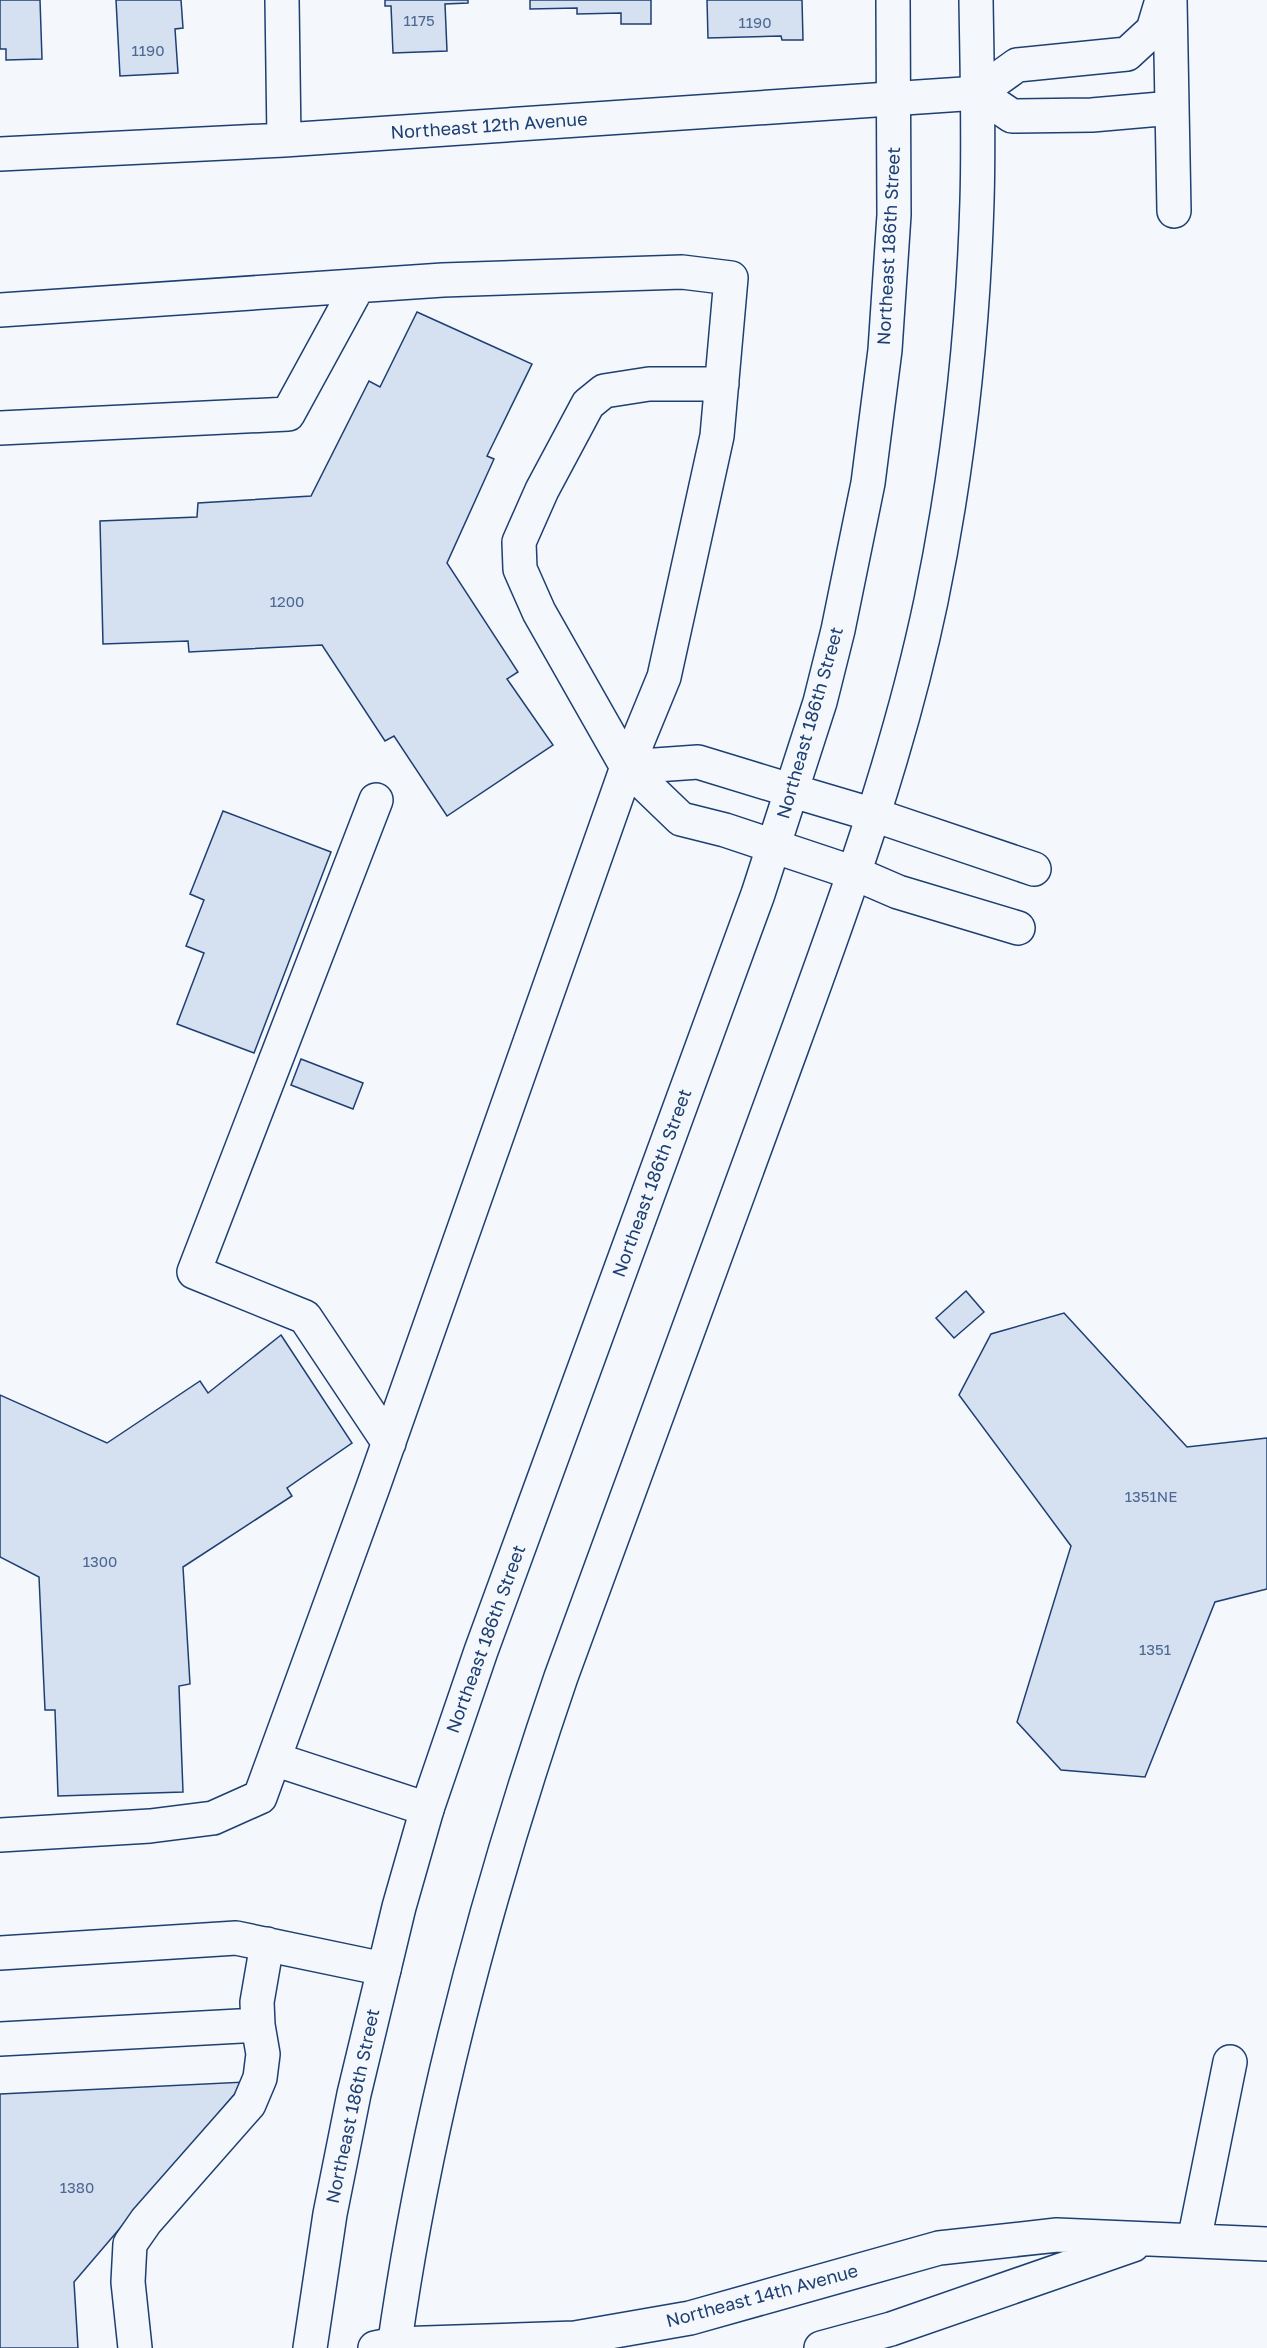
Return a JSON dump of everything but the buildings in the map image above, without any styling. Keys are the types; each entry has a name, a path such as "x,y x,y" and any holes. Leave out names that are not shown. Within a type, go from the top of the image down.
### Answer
{"main road":[{"path":"282,0 284,140"},
{"name":"Northeast 186th Street","path":"310,2348 341,2155 384,1969 427,1809 481,1651 758,894 793,791 833,651 867,483 885,350 894,215 893,0"},
{"path":"388,2347 404,2278 417,2205 474,1956 523,1788 565,1666 854,873 888,774 916,666 931,601 964,401 977,193 976,0"},
{"path":"978,93 1017,65 1127,54 1153,30 1162,0"},
{"path":"1170,0 1174,211"},
{"path":"978,93 1012,116 1092,115 1172,108"},
{"name":"Northeast 12th Avenue","path":"0,154 284,140 978,93"},
{"path":"0,310 443,280 682,272 731,278 717,436 664,677 622,758 389,1443 260,1797 213,1818 150,1826 0,1835"},
{"path":"0,428 288,414 358,286"},
{"path":"722,384 649,384 604,391 588,404 542,490 519,542 520,569 539,612 622,758 681,819 725,830 854,873 898,892 1018,928"},
{"path":"622,758 698,762 874,815 1034,869"},
{"path":"376,800 194,1272 305,1317 389,1443"},
{"path":"274,1759 427,1809"},
{"path":"0,1953 236,1938 384,1969"},
{"path":"135,2348 128,2282 130,2244 146,2221 249,2104 260,2078 263,2054 257,2002 267,1944"},
{"path":"0,2039 258,2025"},
{"path":"1194,2241 1230,2062"},
{"name":"Northeast 14th Avenue","path":"388,2347 575,2338 690,2318 939,2248 1057,2235 1267,2244"},
{"name":"Northeast 14th Avenue","path":"821,2348 902,2325 1147,2240"}]}
